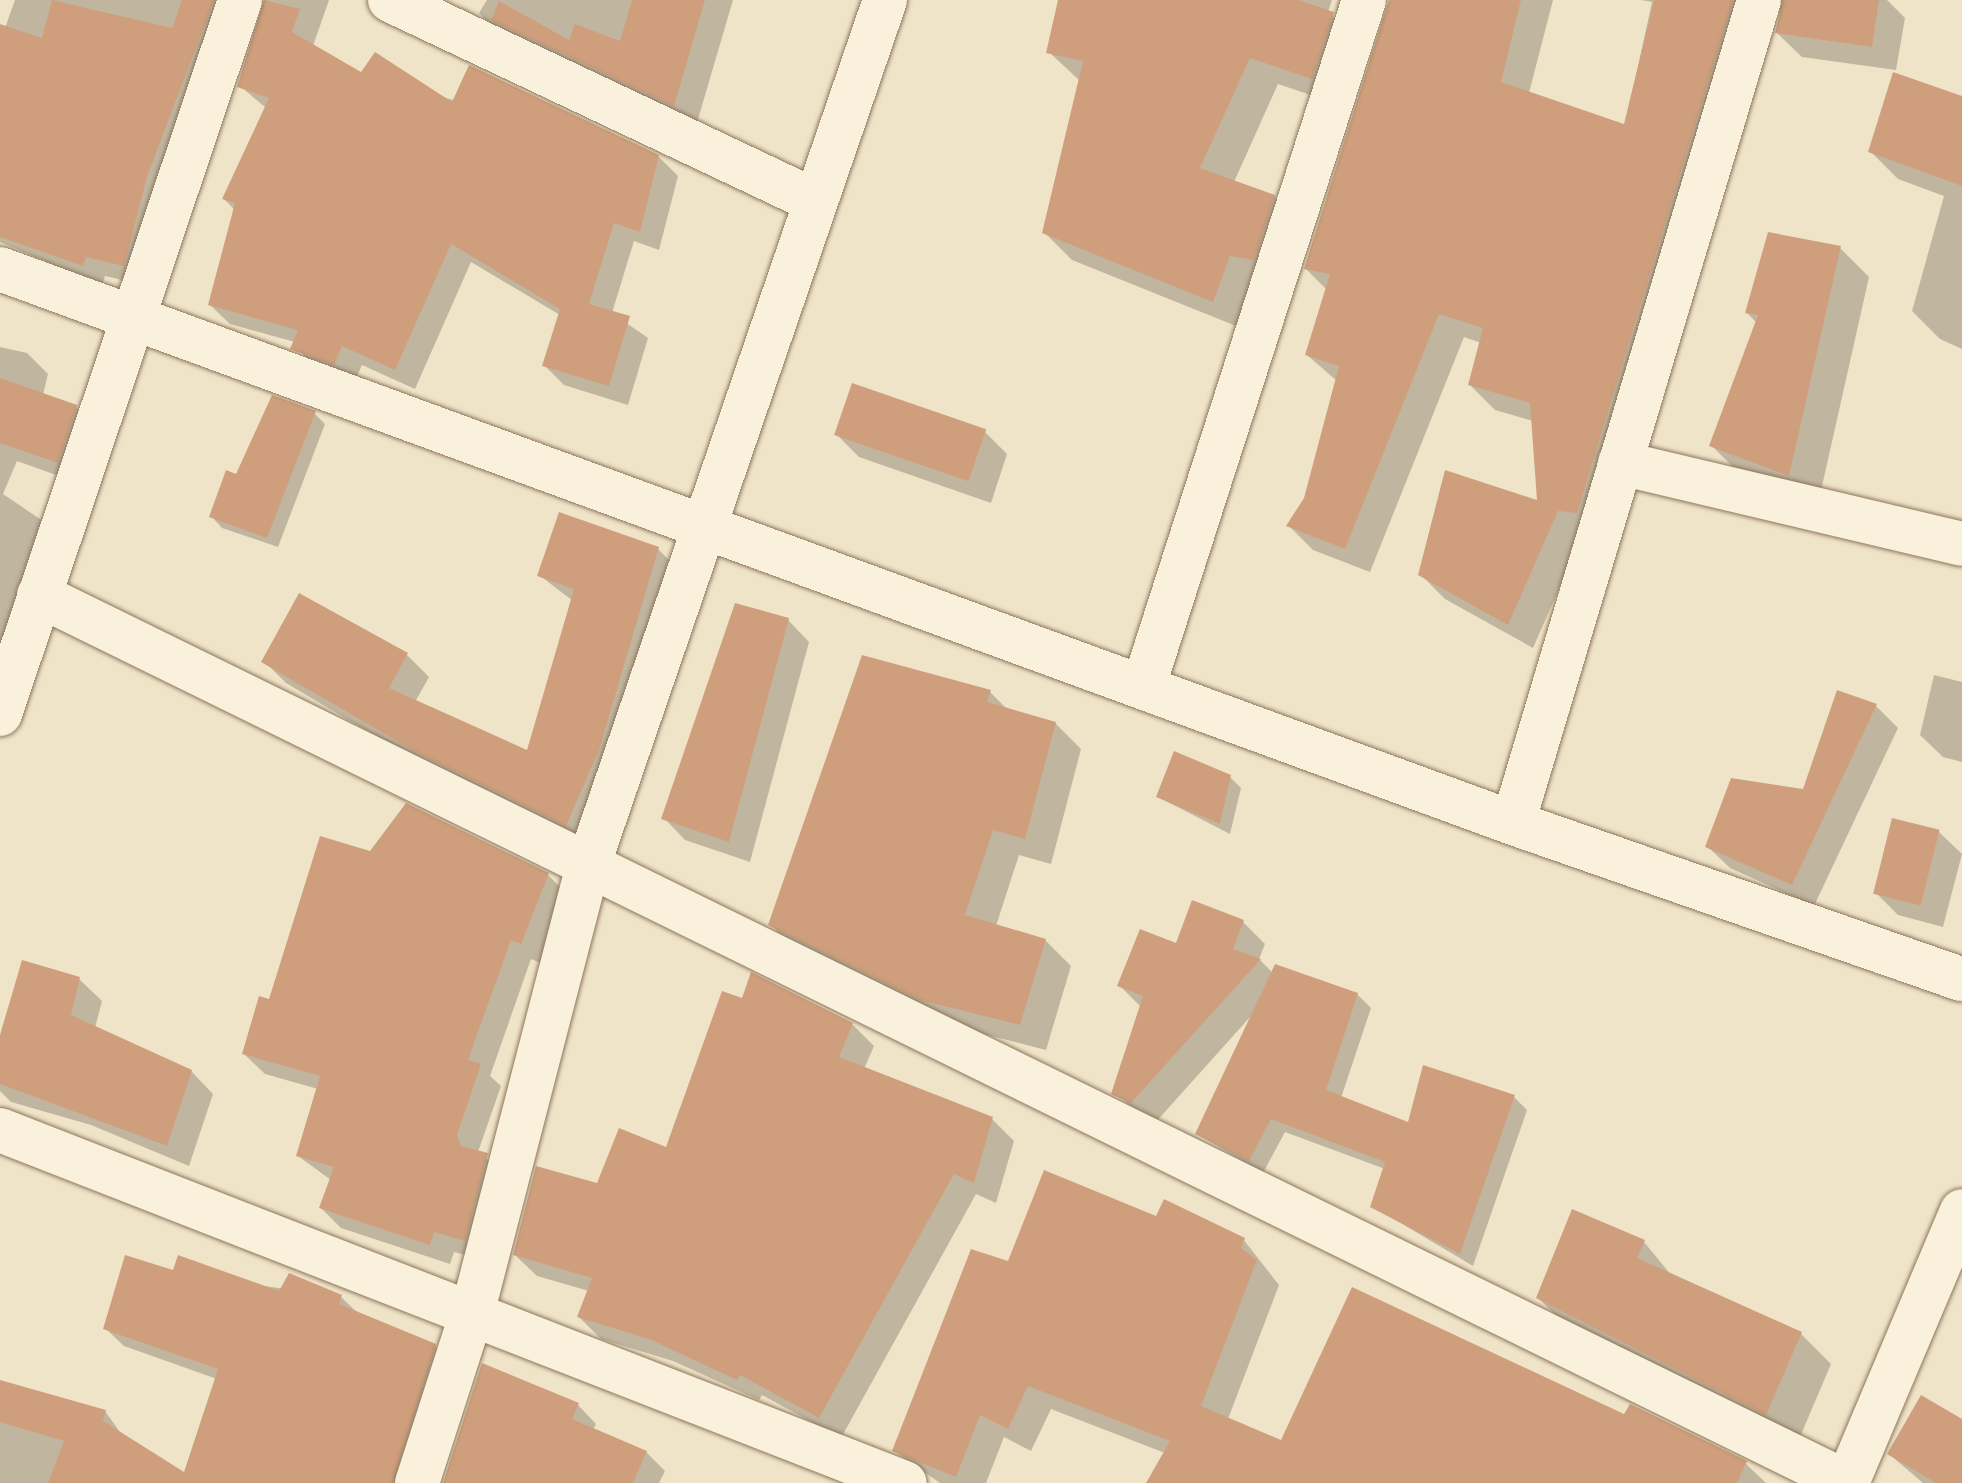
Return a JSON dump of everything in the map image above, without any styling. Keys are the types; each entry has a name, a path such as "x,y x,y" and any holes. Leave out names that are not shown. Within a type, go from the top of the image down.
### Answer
{"street":[{"path":"0,714 137,316 240,0"},
{"path":"390,0 814,200"},
{"path":"417,1483 473,1310 587,869 885,0"},
{"path":"1144,685 1364,0"},
{"path":"1513,823 1759,0"},
{"path":"0,269 708,523 1513,823 1962,979"},
{"path":"1620,463 1962,544"},
{"path":"39,595 587,869 1848,1483 1962,1211"},
{"path":"0,1130 473,1310 905,1483"}],"building":[{"path":"52,0 172,28 182,0 214,0 147,177 124,266 86,257 83,266 0,237 0,24 42,38"},
{"path":"264,0 300,9 292,32 361,72 375,52 452,102 469,65 659,155 640,232 614,223 589,304 630,316 609,386 542,366 560,309 451,244 395,370 342,346 334,365 290,349 298,330 208,305 235,203 222,199 269,98 237,87"},
{"path":"632,0 705,0 674,106 491,20 499,1 569,40 575,24 620,41"},
{"path":"1058,0 1298,0 1334,12 1312,79 1250,58 1200,168 1275,195 1254,260 1230,256 1213,302 1042,233 1083,61 1046,53"},
{"path":"1389,0 1521,0 1501,82 1624,124 1654,0 1733,0 1577,513 1558,511 1508,625 1418,575 1445,470 1537,500 1530,403 1468,385 1483,328 1439,314 1345,549 1286,526 1304,498 1339,366 1305,355 1330,274 1304,269"},
{"path":"1783,0 1879,0 1872,47 1775,33"},
{"path":"1893,72 1962,96 1962,186 1868,152"},
{"path":"1768,232 1841,246 1789,476 1709,446 1758,315 1745,313"},
{"path":"0,378 77,405 58,463 0,443"},
{"path":"852,383 986,429 968,481 834,435"},
{"path":"272,395 316,411 267,538 209,517 226,470 236,474"},
{"path":"559,512 659,547 599,750 566,826 416,752 261,662 299,593 408,653 389,688 527,750 574,589 537,576"},
{"path":"735,603 789,618 729,842 661,819"},
{"path":"862,655 991,690 987,702 1056,722 1025,839 993,830 965,915 1046,939 1020,1025 920,1000 768,925"},
{"path":"1837,690 1877,704 1792,885 1705,847 1731,778 1803,789"},
{"path":"1174,751 1231,775 1220,824 1156,797"},
{"path":"406,803 549,873 521,944 511,940 468,1060 481,1064 457,1135 461,1146 488,1153 465,1241 434,1232 430,1245 319,1208 334,1167 296,1156 320,1076 242,1054 259,996 269,999 320,836 370,851"},
{"path":"1892,818 1940,830 1921,906 1873,894"},
{"path":"1192,900 1244,920 1233,949 1261,959 1131,1103 1111,1094 1143,996 1117,986 1140,929 1176,943"},
{"path":"22,960 80,977 71,1015 192,1070 167,1146 0,1084 0,1035"},
{"path":"1275,964 1358,993 1326,1090 1408,1122 1423,1065 1515,1095 1460,1254 1370,1207 1385,1162 1271,1119 1249,1161 1195,1134"},
{"path":"751,972 853,1023 839,1057 993,1117 974,1183 954,1174 819,1418 740,1375 737,1380 649,1339 577,1317 592,1278 513,1255 536,1166 597,1183 619,1128 666,1147 722,991 742,998"},
{"path":"1044,1170 1156,1216 1164,1199 1245,1238 1241,1248 1257,1260 1201,1406 1281,1440 1352,1287 1624,1414 1630,1404 1747,1461 1737,1483 1146,1483 1170,1441 1028,1386 1008,1429 980,1415 956,1477 892,1451 971,1249 1008,1261"},
{"path":"1572,1209 1645,1240 1637,1258 1802,1332 1766,1415 1536,1298"},
{"path":"125,1255 173,1270 178,1255 279,1291 289,1273 342,1295 339,1304 436,1344 393,1483 48,1483 64,1441 0,1422 0,1380 106,1410 103,1421 184,1472 218,1369 103,1329"},
{"path":"482,1363 579,1403 572,1419 647,1451 633,1483 443,1483"},
{"path":"1921,1395 1962,1419 1962,1483 1936,1483 1887,1454"}]}
